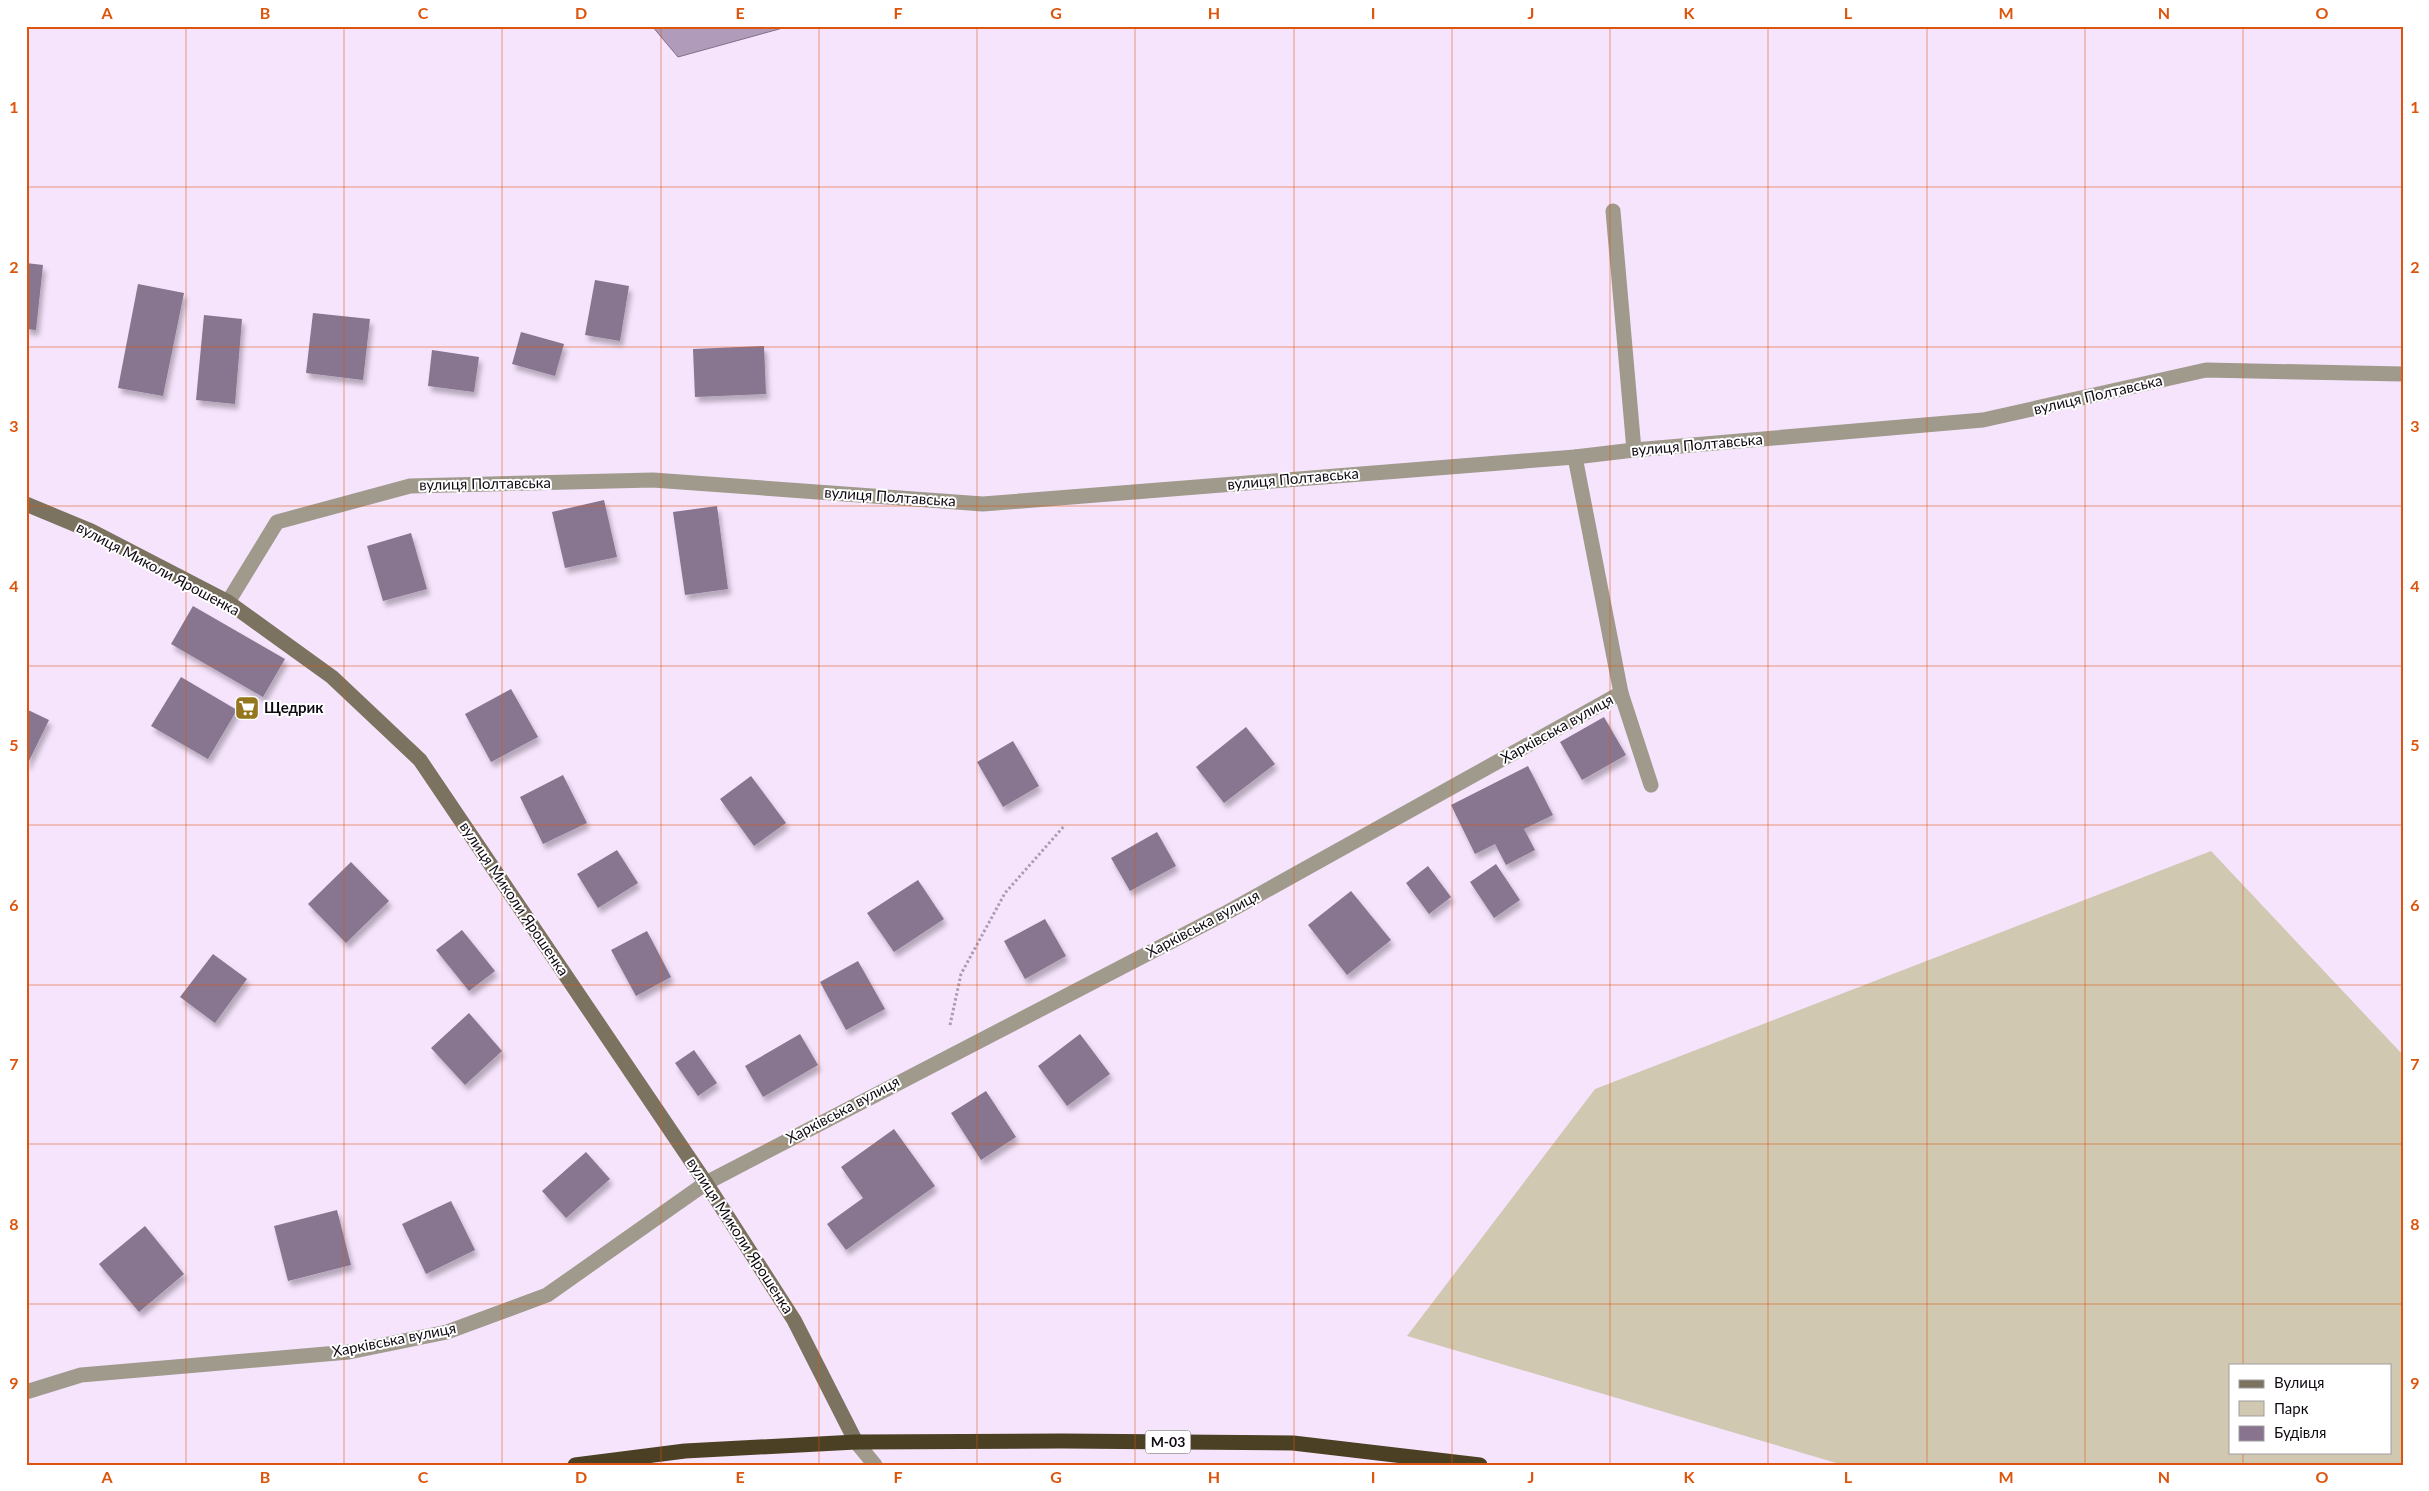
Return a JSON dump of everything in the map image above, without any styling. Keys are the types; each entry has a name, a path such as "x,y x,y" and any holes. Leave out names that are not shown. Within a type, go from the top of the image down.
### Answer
{"highway":[{"name":"М-03","path":"574,1465 685,1452 856,1442 1293,1443 1480,1465"}],"street":[{"path":"1613,211 1634,450"},
{"name":"вулиця Полтавська","path":"228,602 277,522 410,486 653,480 983,504 1575,456 1983,420 2206,370 2403,374"},
{"name":"Харківська вулиця","path":"1575,456 1621,693 1650,785"},
{"name":"вулиця Миколи Ярошенка","path":"26,504 91,531 228,602 332,677 420,760 706,1182 794,1320 856,1442"},
{"name":"Харківська вулиця","path":"26,1392 81,1376 349,1352 447,1332 547,1295 706,1182 1224,914 1621,693"},
{"path":"856,1442 875,1465"}],"path":[{"path":"943,1058 961,974 1005,894 1065,825"}],"green space":[{"path":"2211,851 2403,1055 2403,1465 1843,1465 1407,1336 1595,1089"}],"shaded area":[{"path":"652,26 790,26 678,57"}],"building":[{"path":"26,263 43,265 36,330 26,329"},
{"path":"595,280 629,286 620,341 585,335"},
{"path":"138,284 184,293 163,396 118,388"},
{"path":"313,313 370,319 363,380 306,373"},
{"path":"204,315 242,319 235,404 196,400"},
{"path":"521,332 564,344 555,376 512,364"},
{"path":"764,346 766,394 695,397 693,349"},
{"path":"432,350 479,357 474,392 428,386"},
{"path":"604,500 617,557 565,568 552,512"},
{"path":"717,506 728,589 685,595 673,512"},
{"path":"411,533 427,589 383,601 367,546"},
{"path":"193,606 285,659 263,697 171,644"},
{"path":"181,677 237,710 208,759 151,726"},
{"path":"511,689 538,737 491,762 465,714"},
{"path":"26,709 49,720 26,767"},
{"path":"1604,717 1626,755 1582,780 1560,742"},
{"path":"1246,727 1275,764 1224,803 1196,767"},
{"path":"1013,741 1039,786 1003,807 977,762"},
{"path":"1528,766 1553,815 1524,829 1535,850 1506,865 1495,844 1475,854 1451,805"},
{"path":"563,775 587,823 543,844 520,797"},
{"path":"751,776 786,823 754,846 720,799"},
{"path":"1157,832 1176,866 1130,891 1111,858"},
{"path":"617,850 638,883 598,908 577,874"},
{"path":"351,862 389,901 346,943 308,904"},
{"path":"1496,864 1520,900 1494,918 1470,882"},
{"path":"1428,866 1451,897 1429,914 1406,883"},
{"path":"918,880 944,919 894,952 867,913"},
{"path":"1351,891 1391,940 1347,975 1308,925"},
{"path":"1045,919 1066,956 1025,979 1004,941"},
{"path":"462,930 495,971 469,991 436,950"},
{"path":"647,931 671,977 636,996 611,950"},
{"path":"213,954 247,979 215,1023 180,997"},
{"path":"858,961 885,1009 846,1030 820,982"},
{"path":"469,1013 502,1051 465,1085 431,1048"},
{"path":"800,1034 818,1065 763,1097 745,1066"},
{"path":"1080,1034 1110,1074 1067,1106 1038,1066"},
{"path":"694,1050 717,1083 698,1096 675,1063"},
{"path":"986,1091 1016,1137 981,1160 951,1113"},
{"path":"894,1129 935,1186 846,1250 827,1224 863,1198 841,1167"},
{"path":"586,1152 610,1179 566,1218 542,1191"},
{"path":"451,1201 475,1250 426,1274 402,1224"},
{"path":"337,1210 351,1265 288,1281 274,1226"},
{"path":"145,1226 184,1274 139,1312 99,1264"}],"place":[{"name":"Щедрик","path":"247,708"}]}
